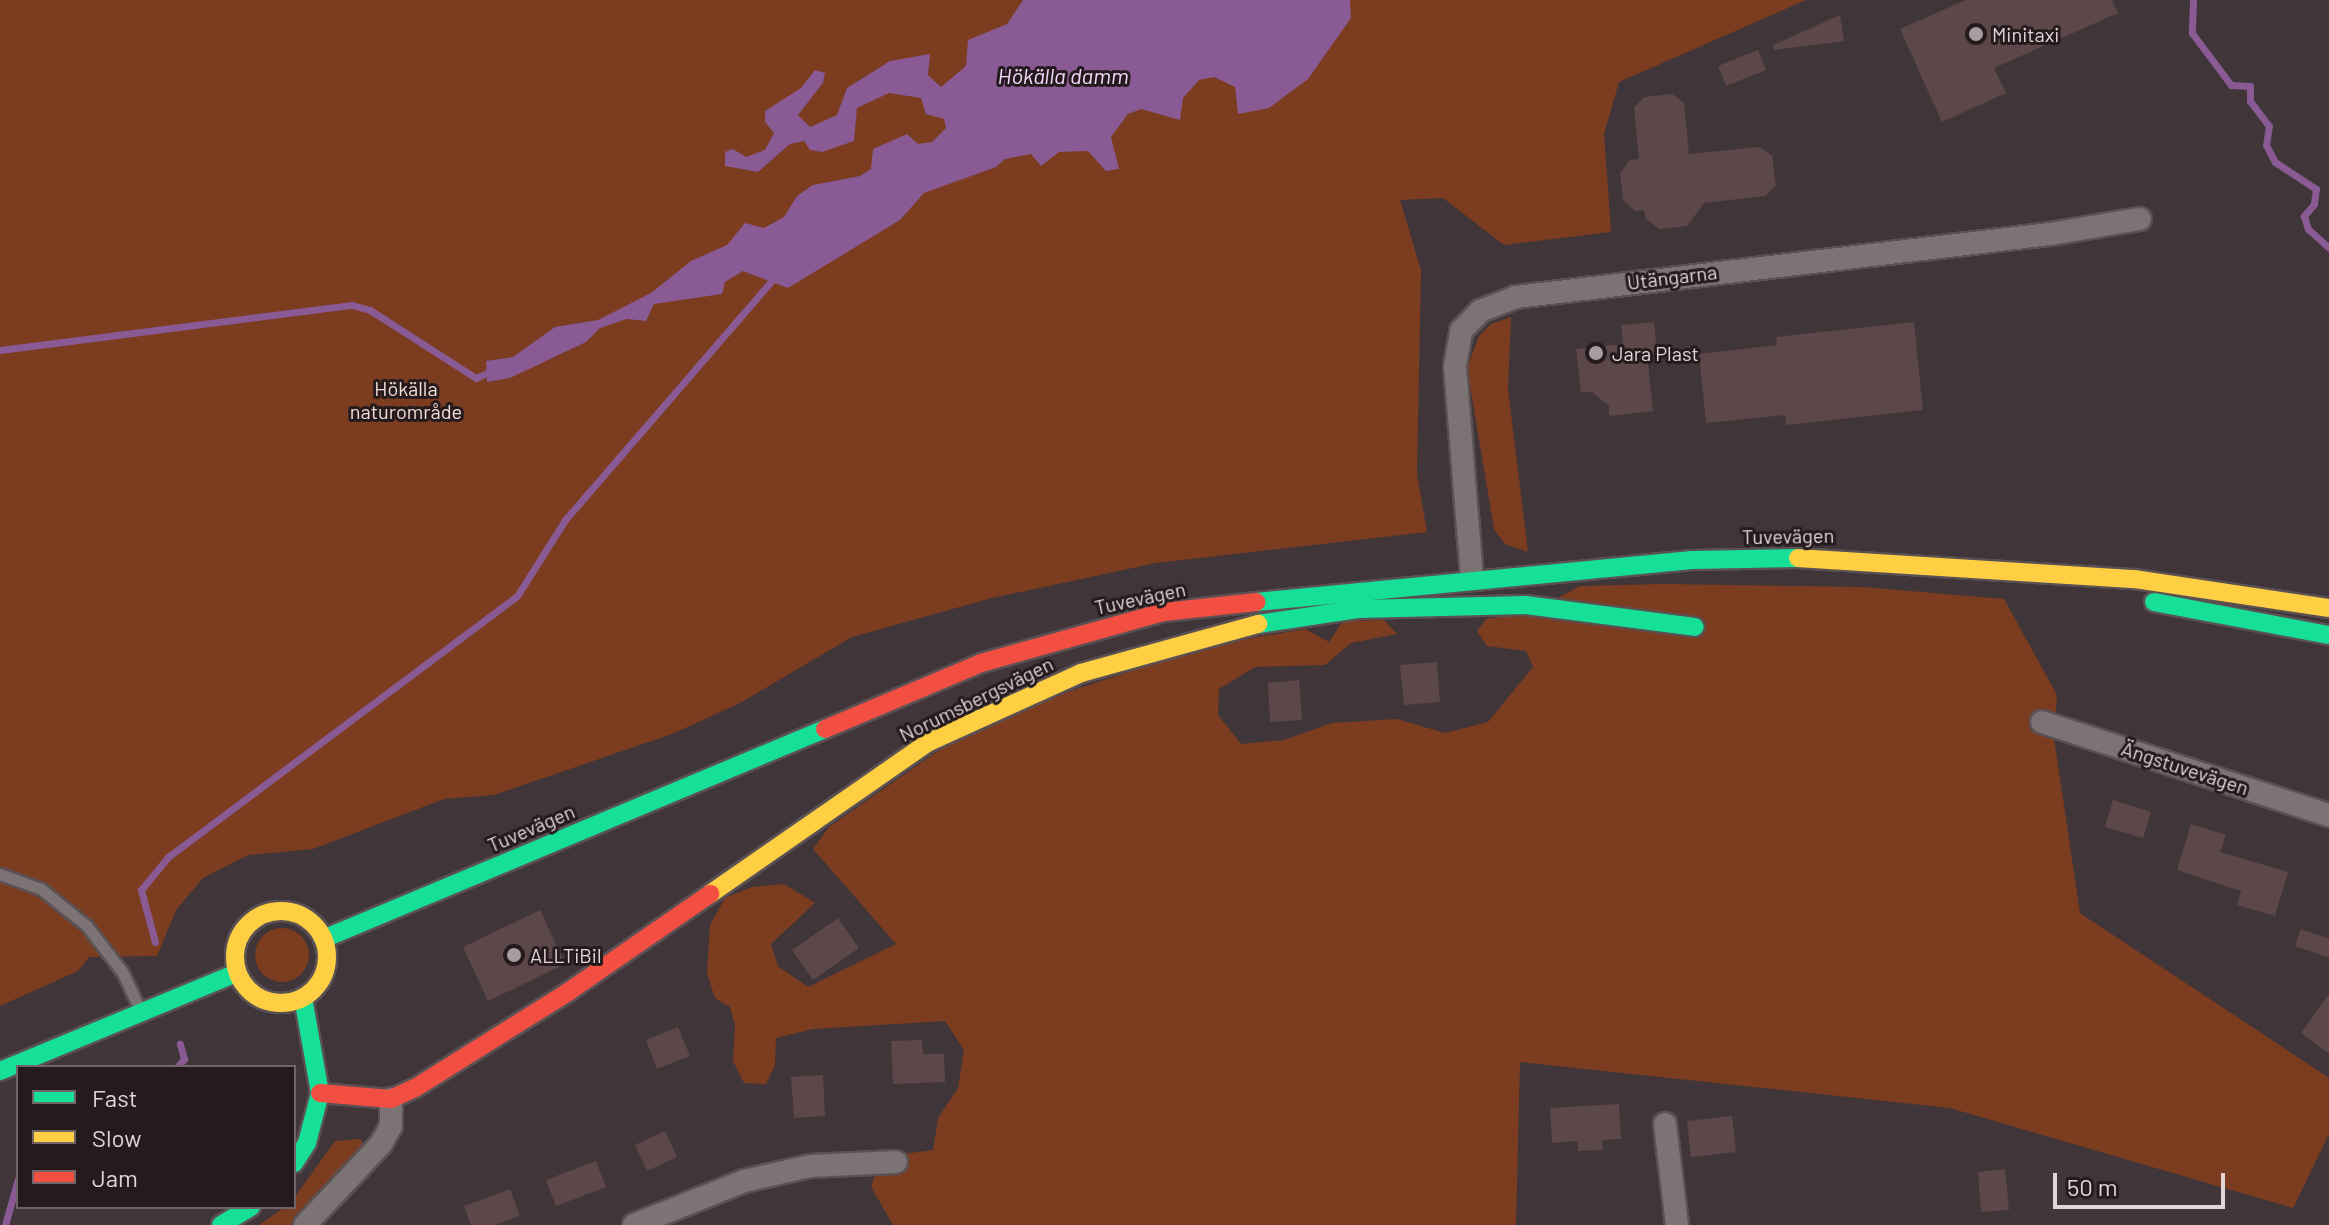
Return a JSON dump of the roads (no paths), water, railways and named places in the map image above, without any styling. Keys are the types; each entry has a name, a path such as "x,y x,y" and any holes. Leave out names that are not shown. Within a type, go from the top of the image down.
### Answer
{"main road":[{"name":"Tuvevägen","path":"323,939 1035,645 1164,612 1472,578 1692,560 1839,557 2134,579 2329,608"},
{"name":"Tuvevägen","path":"2023,573 2329,635"},
{"name":"Norumsbergsvägen","path":"391,1099 568,992 929,742 1081,673 1236,627 1358,609 1526,605 1695,627"},
{"path":"264,914 299,914 323,939 324,973 303,998 269,1002 250,992 237,973 239,938 264,914"},
{"path":"0,1071 237,973"},
{"path":"296,1160 307,1143 320,1093 303,998"},
{"path":"320,1093 391,1099"},
{"path":"221,1225 248,1209"}],"street":[{"name":"Utängarna","path":"1472,578 1455,357 1461,331 1480,311 1516,297 2050,234 2140,219"},
{"name":"Ängstuvevägen","path":"2042,722 2329,815"},
{"path":"305,1225 381,1144 391,1126 391,1099"},
{"path":"1665,1124 1677,1225"},
{"path":"634,1225 744,1181 810,1166 896,1162"}],"lane":[{"path":"0,874 41,889 87,926 123,973 141,1013"}],"water":[{"name":"Hökälla damm","path":"1023,0 1350,0 1351,18 1308,79 1269,108 1238,114 1235,87 1214,77 1199,80 1183,98 1180,120 1141,109 1128,114 1111,137 1119,169 1106,171 1088,151 1059,152 1041,166 1031,154 1005,159 996,167 924,193 900,220 788,288 743,271 725,282 722,294 654,304 646,321 627,319 600,328 586,342 510,378 487,382 486,361 513,357 555,327 598,320 651,293 691,261 727,245 745,223 764,228 784,217 797,196 813,185 860,176 871,169 873,149 907,134 918,144 932,142 946,128 944,119 926,114 921,98 889,93 857,108 854,141 822,152 810,150 804,141 790,144 758,172 725,166 725,152 733,149 746,157 765,150 774,133 765,122 765,111 801,88 815,70 825,73 823,83 798,115 810,127 837,115 847,88 890,61 930,54 928,75 941,87 966,66 968,40 1007,24"}],"waterway":[{"path":"2193,0 2192,33 2231,85 2250,86 2250,101 2269,126 2266,145 2275,162 2316,189 2314,204 2304,216 2308,229 2329,248"},
{"path":"155,942 141,890 168,857 517,596 565,520 775,277"},
{"path":"0,350 352,305 370,310 476,378 494,370"},
{"path":"179,1065 184,1059 180,1044"},
{"path":"5,1225 16,1186"}],"place":[{"name":"Minitaxi","path":"1976,34"},
{"name":"Jara Plast","path":"1596,353"},
{"name":"ALLTiBil","path":"514,955"}],"park label":[{"name":"Hökälla naturområde","path":"406,400"}]}
